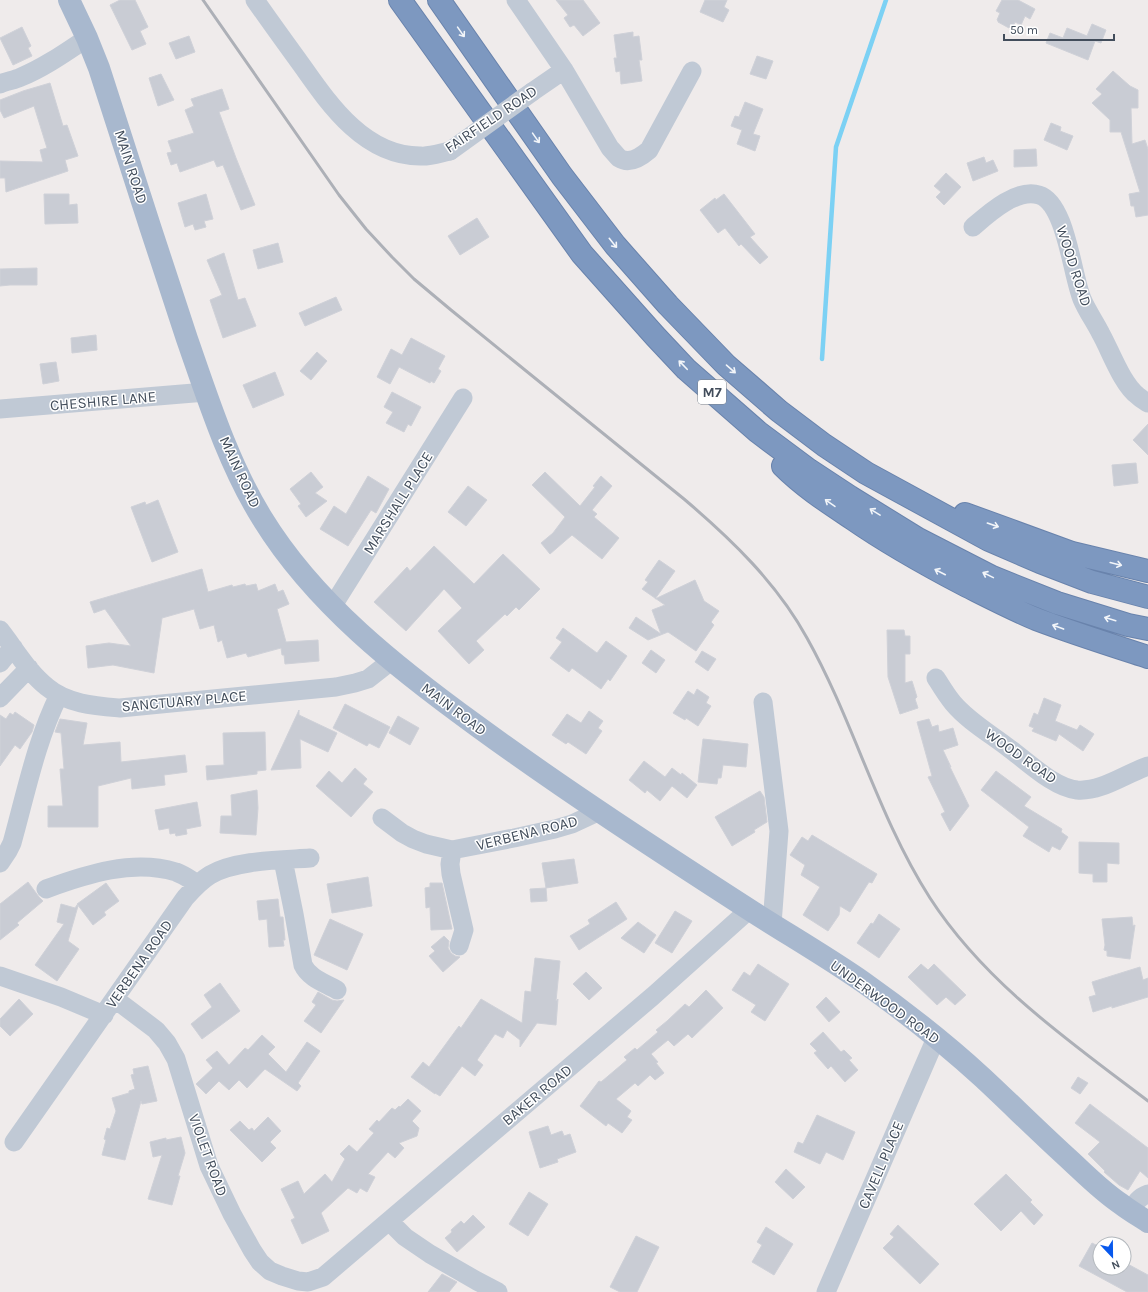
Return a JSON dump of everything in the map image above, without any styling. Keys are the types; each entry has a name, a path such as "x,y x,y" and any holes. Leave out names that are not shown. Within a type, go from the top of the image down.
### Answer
{"highway":[{"name":"M7","path":"400,0 582,254 686,369 734,412 758,432 810,470 850,497 918,539 992,576 1057,603 1128,625 1148,629"},
{"name":"M7","path":"439,0 567,182 615,245 668,305 726,365 780,411 824,445 866,473 988,540 1092,582 1148,597"},
{"path":"734,412 769,453 804,484 896,547 921,562 999,602 1035,618 1086,637 1148,657"},
{"path":"866,473 976,519 1072,553 1148,571"}],"main road":[{"name":"MAIN ROAD","path":"69,0 99,68 166,278 206,392 229,454 261,518 283,550 332,607 391,660 448,705 516,755 600,811"},
{"name":"UNDERWOOD ROAD","path":"600,811 862,982 936,1038 982,1076 1093,1182 1119,1203 1140,1217"}],"street":[{"name":"FAIRFIELD ROAD","path":"255,0 321,93 346,122 365,138 383,147 401,153 420,156 434,155 450,151 564,70"},
{"path":"516,0 564,70 610,148 620,158 630,161 640,158 649,150 692,70"},
{"path":"0,84 36,70 87,38"},
{"name":"WOOD ROAD","path":"973,227 992,211 1008,201 1024,195 1038,195 1047,200 1061,223 1082,300 1124,379 1137,396 1148,403"},
{"name":"CHESHIRE LANE","path":"0,409 206,392"},
{"name":"MARSHALL PLACE","path":"332,607 463,398"},
{"name":"SANCTUARY PLACE","path":"0,630 29,668 47,687 59,695 96,706 120,708 336,687 368,679 391,660"},
{"path":"0,663 13,646"},
{"path":"0,698 29,668"},
{"name":"WOOD ROAD","path":"936,678 953,703 975,724 1026,760 1044,776 1062,785 1076,790 1092,789 1148,766"},
{"path":"0,863 12,843 42,737 49,715 59,695"},
{"path":"763,702 778,831 776,882 772,924"},
{"name":"VERBENA ROAD","path":"452,850 555,829 572,824 600,811"},
{"path":"382,818 402,833 413,839 426,844 452,850 450,864 451,874 464,930 459,946"},
{"name":"VERBENA ROAD","path":"14,1142 185,898 198,884 211,874 225,868 246,864 310,858"},
{"path":"283,860 303,965 306,971 312,976 337,990"},
{"path":"46,889 83,876 106,870 136,867 177,872 198,884"},
{"name":"BAKER ROAD","path":"322,1277 647,1001 750,910"},
{"path":"0,976 61,997 104,1015"},
{"name":"VIOLET ROAD","path":"115,999 156,1030 168,1043 176,1059 212,1173 232,1214 260,1262 270,1271 298,1281 308,1282 322,1277"},
{"name":"CAVELL PLACE","path":"826,1292 936,1038"},
{"path":"1140,1217 1136,1202 1142,1196 1148,1194"},
{"path":"389,1221 405,1237 430,1254 498,1292"}],"building":[{"path":"120,0 135,0 148,27 140,31 146,44 132,50 110,5"},
{"path":"556,0 583,0 600,23 583,36 574,25 570,27 564,18 568,15"},
{"path":"705,0 727,0 724,7 729,10 723,22 700,12"},
{"path":"1002,0 1018,0 1035,9 1030,19 1025,16 1021,25 1015,22 1013,27 1010,25 1009,28 997,20 1000,13 996,11"},
{"path":"1092,24 1106,30 1101,43 1095,41 1088,60 1046,43 1050,33 1063,38 1067,28 1087,36"},
{"path":"22,27 31,46 28,48 32,56 13,65 0,38"},
{"path":"633,32 633,37 639,36 642,60 639,60 642,81 621,84 620,71 616,72 614,58 617,58 614,35"},
{"path":"189,36 195,52 176,59 169,43"},
{"path":"757,56 773,61 766,79 750,74"},
{"path":"1113,71 1130,86 1138,90 1138,108 1131,108 1132,144 1145,140 1148,149 1148,215 1136,217 1134,206 1131,206 1129,194 1140,192 1121,132 1110,132 1110,120 1092,103 1102,94 1096,89"},
{"path":"161,74 174,100 158,106 149,78"},
{"path":"50,83 63,126 67,125 78,156 65,160 68,171 6,192 5,178 0,178 0,161 43,162 40,150 47,148 34,106 4,118 0,110 0,100"},
{"path":"222,89 229,109 219,112 255,205 241,210 223,165 217,167 214,160 180,172 177,163 171,165 167,153 172,152 168,141 194,133 185,110 194,106 191,99"},
{"path":"745,102 763,109 753,134 760,136 755,151 737,144 742,130 731,126 735,116 739,117"},
{"path":"1051,123 1061,127 1060,131 1073,136 1067,150 1044,140"},
{"path":"1036,149 1037,166 1014,167 1014,150"},
{"path":"984,157 986,163 993,160 998,171 973,181 967,163"},
{"path":"946,173 961,187 944,205 936,197 941,192 934,186"},
{"path":"44,194 69,194 69,205 77,204 78,223 45,224"},
{"path":"206,194 213,219 204,221 206,227 195,230 193,224 185,227 178,203"},
{"path":"724,194 755,234 750,237 768,257 760,264 741,244 739,246 725,228 718,233 700,210 715,198 716,200"},
{"path":"477,218 489,237 460,255 448,236"},
{"path":"278,243 283,262 258,269 253,250"},
{"path":"224,253 238,300 245,298 256,326 223,338 210,300 222,295 207,260"},
{"path":"37,268 37,285 0,286 0,269"},
{"path":"336,297 342,310 305,326 299,313"},
{"path":"96,335 97,350 72,353 71,338"},
{"path":"411,338 445,356 438,369 441,371 434,383 431,381 430,383 399,367 390,384 377,377 391,349 402,355"},
{"path":"317,352 327,361 311,380 300,371"},
{"path":"56,362 59,381 43,384 40,364"},
{"path":"275,372 284,395 253,408 243,385"},
{"path":"392,392 421,407 411,426 408,424 404,432 386,423 393,412 384,407"},
{"path":"1148,424 1148,455 1133,440"},
{"path":"1136,463 1138,483 1114,486 1112,465"},
{"path":"311,472 323,487 315,493 327,501 306,517 298,506 301,504 290,489"},
{"path":"545,472 580,506 595,487 593,486 601,476 612,486 592,510 597,514 594,517 619,538 602,559 572,535 550,554 541,543 553,533 565,517 532,485"},
{"path":"368,476 389,489 376,513 371,510 348,546 320,529 334,506 346,514"},
{"path":"468,486 487,500 466,526 448,512"},
{"path":"158,500 178,552 152,562 131,507 145,502 146,505"},
{"path":"434,546 474,584 503,554 540,589 519,610 516,607 507,616 505,614 476,641 484,650 469,664 438,631 462,608 444,589 406,631 374,602 407,567 410,571"},
{"path":"659,560 675,571 655,598 642,589 648,582 645,580"},
{"path":"202,569 208,592 232,585 233,587 245,584 246,586 256,584 258,591 275,584 278,592 283,590 289,604 277,609 286,642 318,640 319,661 285,664 284,655 282,655 281,648 248,657 246,653 227,658 222,640 218,642 214,625 200,629 194,609 162,618 154,673 113,665 88,668 86,646 109,643 131,646 105,609 94,613 90,602"},
{"path":"695,580 704,601 719,611 711,622 714,625 696,651 668,632 648,640 629,628 636,617 661,634 652,610 665,605 656,599"},
{"path":"563,628 597,653 606,641 627,656 610,681 608,679 601,689 572,668 569,672 550,658 562,642 556,638"},
{"path":"887,630 904,630 905,636 910,636 910,654 905,654 905,683 912,681 917,697 915,699 918,708 900,714 888,677"},
{"path":"651,650 665,660 656,673 642,663"},
{"path":"702,651 716,659 708,671 695,662"},
{"path":"697,689 709,697 706,703 711,706 698,726 686,718 685,720 673,713 688,691 694,695"},
{"path":"1044,698 1061,705 1055,721 1077,730 1080,725 1094,734 1083,751 1059,734 1056,741 1032,731 1034,728 1029,726 1034,713 1038,715"},
{"path":"345,704 390,727 379,748 369,743 367,746 333,728"},
{"path":"299,710 299,715 337,733 328,752 300,739 301,768 271,770"},
{"path":"589,711 603,721 598,728 602,731 586,754 568,742 566,744 552,735 567,714 581,723"},
{"path":"15,712 34,725 32,732 20,749 15,745 0,766 0,715 6,719 10,713 13,715"},
{"path":"398,716 419,728 410,745 389,733"},
{"path":"60,719 87,723 83,745 120,742 121,762 185,755 187,772 164,775 165,785 132,789 131,778 98,786 98,827 48,827 48,806 63,806 60,769 64,769 61,733 55,732"},
{"path":"929,719 932,727 938,725 939,732 953,728 958,745 943,750 969,806 950,831 941,814 945,812 928,777 932,776 917,722"},
{"path":"265,732 266,770 257,771 257,774 207,780 206,766 224,765 223,733"},
{"path":"703,739 748,744 746,767 723,765 721,778 718,778 717,784 698,782"},
{"path":"644,761 665,777 672,768 681,775 682,773 697,785 687,798 672,786 660,801 647,790 645,793 629,780"},
{"path":"355,768 367,779 363,784 373,792 351,817 316,786 329,771 342,783"},
{"path":"996,771 1031,797 1024,806 1062,829 1061,832 1068,837 1060,850 1052,846 1049,852 1023,836 1029,827 981,790"},
{"path":"257,790 258,808 256,835 220,833 221,816 232,816 231,795"},
{"path":"760,791 764,797 767,822 754,830 755,832 732,846 715,817"},
{"path":"197,802 201,826 186,829 187,834 176,836 175,833 170,834 169,828 159,830 155,810"},
{"path":"812,835 877,874 872,883 869,882 850,912 840,906 839,915 828,931 803,915 820,887 801,875 805,865 790,855 802,837 808,841"},
{"path":"1079,842 1119,843 1119,864 1107,863 1107,882 1093,882 1093,874 1079,873"},
{"path":"574,859 578,883 546,888 542,863"},
{"path":"368,877 372,906 332,913 327,884"},
{"path":"28,882 43,901 17,923 19,925 0,940 0,904"},
{"path":"106,883 119,901 104,912 106,915 93,925 77,904"},
{"path":"430,883 442,883 452,929 431,930 430,907 426,908 425,888 430,887"},
{"path":"546,888 547,901 531,902 530,889"},
{"path":"278,899 280,917 283,917 285,940 283,940 284,946 269,947 267,919 259,920 257,901"},
{"path":"616,902 627,919 579,950 570,936 590,924 588,920"},
{"path":"61,904 75,908 77,905 78,906 68,941 79,949 57,981 35,965 64,924 57,922"},
{"path":"675,911 692,921 672,953 655,943"},
{"path":"879,914 900,929 879,958 857,943 871,923 873,924"},
{"path":"1132,917 1133,926 1135,925 1130,959 1107,956 1107,951 1104,950 1105,945 1102,919"},
{"path":"330,919 363,934 347,970 314,955"},
{"path":"638,922 656,935 644,953 621,938"},
{"path":"444,936 449,941 448,948 451,953 460,957 443,972 429,956 435,951 431,947"},
{"path":"535,958 560,961 556,1001 558,999 556,1025 537,1023 520,1047 520,1040 507,1030 503,1038 495,1034 477,1060 483,1065 475,1076 462,1066 440,1096 411,1077 423,1062 429,1067 459,1026 461,1028 481,999 522,1023 525,991 531,992"},
{"path":"758,964 789,984 765,1021 751,1012 756,1005 732,990 744,972 750,976"},
{"path":"921,964 928,970 934,964 966,995 955,1005 946,997 937,1005 908,977"},
{"path":"1140,967 1143,980 1148,978 1148,997 1093,1012 1089,997 1096,995 1092,982"},
{"path":"586,972 602,988 589,1000 573,984"},
{"path":"220,983 240,1011 202,1039 191,1024 212,1007 204,995"},
{"path":"706,990 723,1008 692,1038 688,1034 674,1046 668,1040 651,1054 658,1062 656,1063 664,1073 655,1080 650,1075 638,1086 635,1083 616,1099 631,1111 627,1117 632,1120 622,1133 608,1123 606,1126 580,1106 599,1081 601,1082 627,1060 624,1057 635,1048 637,1050 658,1032 656,1030 685,1004 689,1007"},
{"path":"318,992 332,1000 344,1000 321,1033 304,1021 316,1005 312,1002"},
{"path":"826,997 840,1012 829,1022 816,1007"},
{"path":"19,999 33,1014 10,1036 0,1026 0,1019"},
{"path":"823,1032 841,1052 844,1050 852,1058 849,1060 858,1070 845,1082 831,1066 828,1069 814,1053 817,1051 810,1044"},
{"path":"262,1035 275,1047 268,1054 286,1072 307,1042 320,1051 298,1083 301,1086 297,1091 265,1069 247,1088 239,1080 229,1090 219,1081 206,1094 196,1084 213,1068 206,1060 217,1051 229,1065 245,1048 248,1050"},
{"path":"148,1066 157,1101 142,1104 141,1101 125,1160 102,1155 106,1140 104,1139 107,1128 110,1129 116,1111 112,1098 129,1093 129,1091 135,1089 131,1075 134,1074 133,1069"},
{"path":"1078,1077 1088,1083 1080,1094 1071,1088"},
{"path":"408,1099 421,1111 412,1121 419,1128 417,1136 399,1143 404,1148 395,1158 388,1152 368,1174 375,1177 367,1192 360,1188 357,1193 348,1188 321,1213 329,1231 302,1244 291,1220 295,1218 281,1189 298,1181 304,1194 325,1174 332,1182 345,1159 340,1154 349,1145 357,1152 374,1133 369,1129 377,1120 379,1122 392,1108 395,1110"},
{"path":"1090,1104 1148,1148 1148,1178 1140,1171 1128,1190 1119,1185 1104,1172 1105,1171 1088,1154 1100,1142 1075,1123"},
{"path":"817,1115 855,1132 843,1160 826,1152 820,1164 794,1152 798,1142 803,1144"},
{"path":"268,1117 281,1131 270,1142 276,1148 262,1162 230,1130 240,1121 249,1130 252,1128 254,1131"},
{"path":"548,1126 551,1135 562,1131 564,1136 570,1134 576,1152 557,1159 558,1162 540,1168 529,1132"},
{"path":"181,1137 185,1153 178,1176 180,1176 172,1205 148,1199 162,1155 153,1157 150,1142 166,1138 166,1140"},
{"path":"786,1169 805,1187 793,1199 775,1182"},
{"path":"1006,1174 1032,1200 1030,1202 1043,1215 1034,1225 1021,1211 1001,1231 974,1204"},
{"path":"529,1192 548,1204 528,1236 509,1224"},
{"path":"473,1215 485,1227 457,1252 445,1238 461,1221 464,1224"},
{"path":"898,1225 939,1264 920,1284 883,1248 894,1237 890,1234"},
{"path":"766,1227 793,1244 774,1275 752,1262 762,1245 757,1242"},
{"path":"636,1236 659,1247 637,1292 620,1292 610,1287"},
{"path":"1092,1243 1092,1273 1079,1266"},
{"path":"1132,1266 1148,1275 1148,1292 1127,1292 1097,1276 1132,1276"},
{"path":"442,1274 457,1282 449,1292 428,1292"}],"waterway":[{"path":"822,359 836,147 886,0"}],"railway":[{"path":"203,0 339,195 366,229 392,257 414,279 451,310 684,499 736,546 767,580 795,618 824,670 895,835 930,898 952,929 1002,984 1030,1009 1088,1056 1148,1101"}]}
